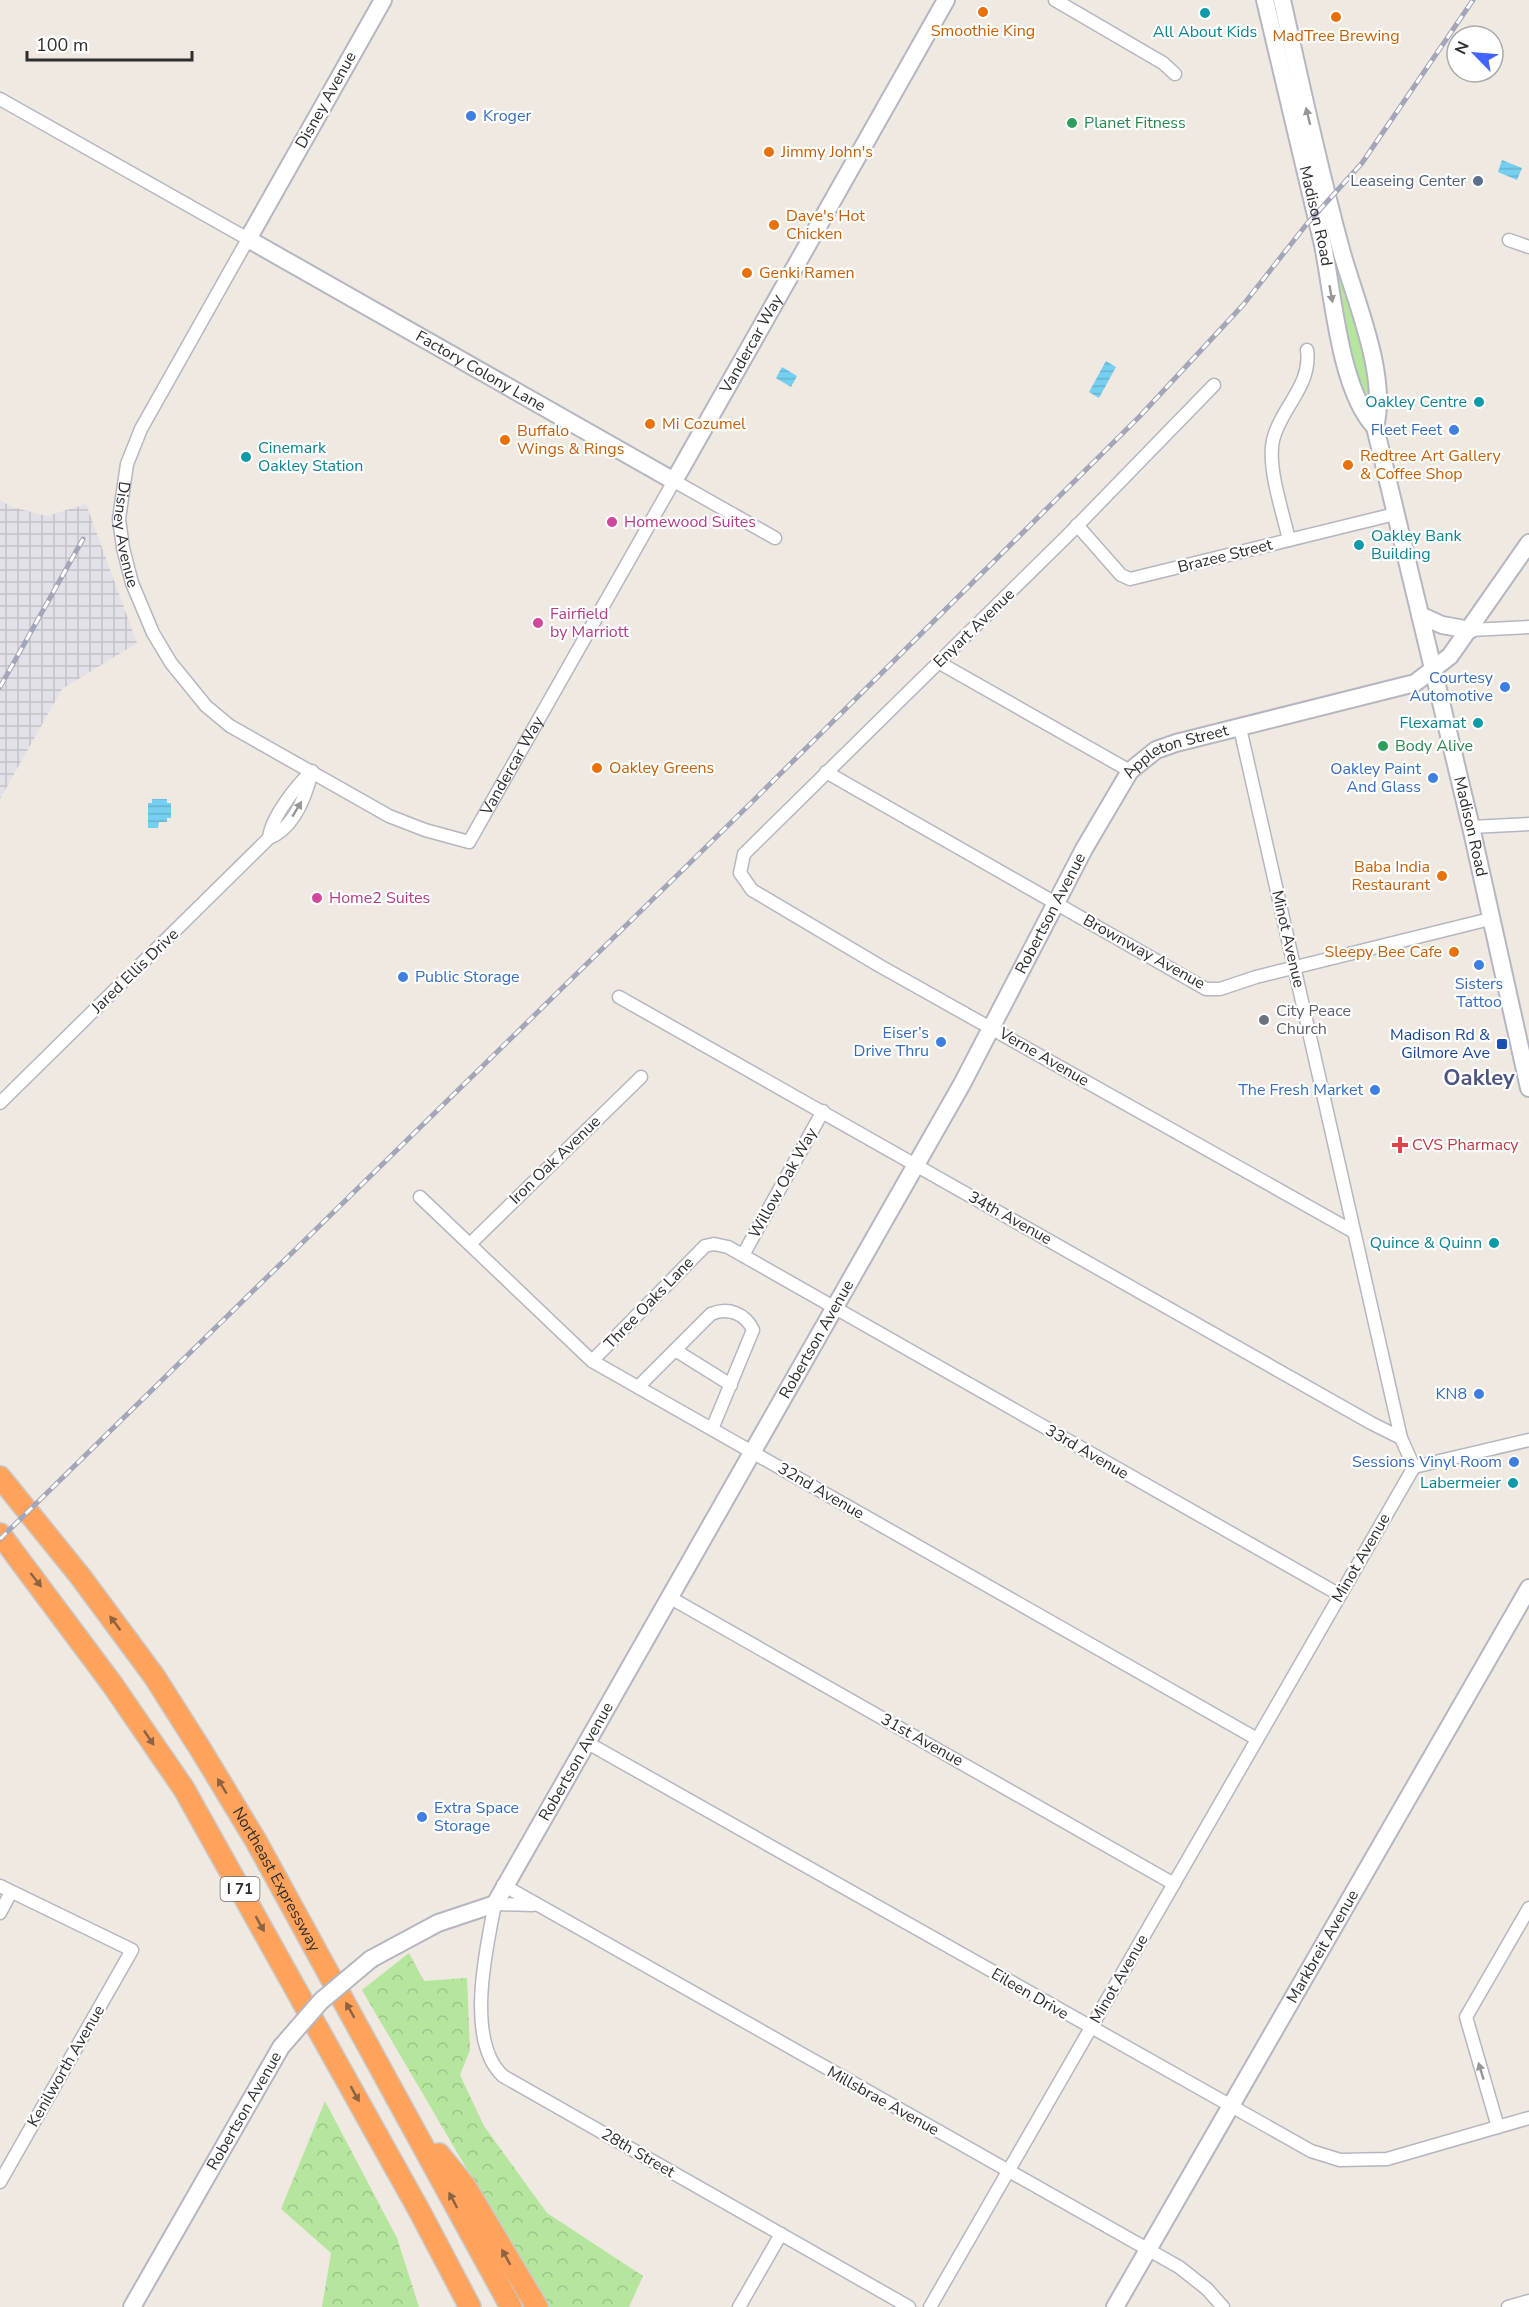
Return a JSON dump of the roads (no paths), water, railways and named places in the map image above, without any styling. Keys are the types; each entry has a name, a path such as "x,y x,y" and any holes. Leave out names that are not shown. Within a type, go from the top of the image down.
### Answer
{"highway":[{"name":"Northeast Expressway","path":"0,1477 87,1586 154,1676 189,1732 256,1841 409,2116 511,2307"},
{"name":"I 71","path":"0,1534 84,1645 184,1789 420,2212 470,2307"},
{"path":"409,2116 465,2186 537,2307"}],"street":[{"name":"Disney Avenue","path":"383,0 141,429 127,464 121,494 122,538 132,583 153,633 192,691 230,726 390,816 425,830 469,842"},
{"name":"Vandercar Way","path":"469,842 946,0"},
{"path":"1055,0 1163,63 1175,74"},
{"name":"Madison Road","path":"1264,0 1323,246 1343,352 1364,415 1375,427"},
{"name":"Madison Road","path":"1282,0 1338,238 1361,307 1375,376 1379,411 1375,427 1471,827 1490,919 1526,1064 1529,1088"},
{"path":"0,99 248,239"},
{"name":"Factory Colony Lane","path":"248,239 775,538"},
{"path":"1509,240 1529,247"},
{"path":"1289,540 1272,451 1278,425 1307,371 1306,350"},
{"name":"Enyart Avenue","path":"740,873 744,854 1077,525 1214,385"},
{"name":"Brazee Street","path":"1077,525 1120,575 1130,579 1395,514"},
{"name":"Appleton Street","path":"938,662 1130,771 1156,750 1415,683 1450,656 1529,543"},
{"path":"1420,615 1442,625 1470,630 1529,627"},
{"name":"Minot Avenue","path":"930,2307 1414,1467 1401,1438 1240,728"},
{"name":"Jared Ellis Drive","path":"0,1103 269,838 280,834 307,793 312,771"},
{"name":"Robertson Avenue","path":"490,1926 495,1904 503,1885 994,1028 1003,1003 1058,903 1084,849 1130,771"},
{"name":"Brownway Avenue","path":"826,772 1206,988 1220,989 1490,919"},
{"path":"1471,827 1529,824"},
{"name":"Verne Avenue","path":"740,873 752,890 880,966 1354,1232"},
{"name":"34th Avenue","path":"619,997 1401,1438"},
{"name":"Iron Oak Avenue","path":"470,1244 641,1077"},
{"name":"Willow Oak Way","path":"743,1255 823,1111"},
{"name":"32nd Avenue","path":"420,1197 592,1361 1257,1739"},
{"name":"Three Oaks Lane","path":"592,1361 705,1246 714,1244 728,1247 743,1255 834,1309"},
{"name":"33rd Avenue","path":"834,1309 1340,1595"},
{"path":"638,1387 711,1314 724,1310 740,1314 748,1319 753,1330 712,1429"},
{"path":"675,1350 731,1385"},
{"path":"1414,1467 1529,1440"},
{"name":"Markbreit Avenue","path":"1115,2307 1529,1588"},
{"name":"31st Avenue","path":"669,1597 1174,1884"},
{"name":"Eileen Drive","path":"586,1742 1311,2151 1356,2162 1387,2159 1529,2118"},
{"name":"Millsbrae Avenue","path":"503,1885 1148,2250 1196,2279 1223,2307"},
{"path":"0,1913 5,1889"},
{"name":"Kenilworth Avenue","path":"0,2182 132,1950 5,1889"},
{"name":"Robertson Avenue","path":"132,2307 281,2047 321,2001 371,1959 438,1923 495,1904"},
{"name":"Millsbrae Avenue","path":"495,1904 535,1905"},
{"path":"1498,2127 1466,2017 1529,1908"},
{"name":"28th Street","path":"490,1926 483,1973 482,2004 485,2048 495,2069 503,2076 909,2307"},
{"path":"739,2307 782,2234"},
{"path":"1508,2307 1529,2301"}],"water":[{"path":"1502,160 1522,168 1517,180 1498,172"},
{"path":"1106,361 1116,367 1099,398 1089,392"},
{"path":"782,367 797,376 791,387 776,378"},
{"path":"152,799 167,799 167,803 171,803 171,818 167,818 167,822 159,822 158,828 148,828 148,803 152,803"}],"railway":[{"path":"0,1539 752,802 1140,416 1243,305 1306,225 1362,163 1473,0"},
{"path":"0,687 83,539"}],"place":[{"name":"Smoothie King","path":"983,12"},
{"name":"All About Kids","path":"1205,13"},
{"name":"MadTree Brewing","path":"1336,17"},
{"name":"Kroger","path":"471,116"},
{"name":"Planet Fitness","path":"1072,123"},
{"name":"Jimmy John's","path":"769,152"},
{"name":"Leaseing Center","path":"1478,181"},
{"name":"Dave's Hot Chicken","path":"774,225"},
{"name":"Genki Ramen","path":"747,273"},
{"name":"Oakley Centre","path":"1479,402"},
{"name":"Mi Cozumel","path":"650,424"},
{"name":"Fleet Feet","path":"1454,430"},
{"name":"Buffalo Wings & Rings","path":"505,440"},
{"name":"Cinemark Oakley Station","path":"246,457"},
{"name":"Redtree Art Gallery & Coffee Shop","path":"1348,465"},
{"name":"Homewood Suites","path":"612,522"},
{"name":"Oakley Bank Building","path":"1359,545"},
{"name":"Fairfield by Marriott","path":"538,623"},
{"name":"Courtesy Automotive","path":"1505,687"},
{"name":"Flexamat","path":"1478,723"},
{"name":"Body Alive","path":"1383,746"},
{"name":"Oakley Greens","path":"597,768"},
{"name":"Oakley Paint And Glass","path":"1433,778"},
{"name":"Baba India Restaurant","path":"1442,876"},
{"name":"Home2 Suites","path":"317,898"},
{"name":"Sleepy Bee Cafe","path":"1454,952"},
{"name":"Sisters Tattoo","path":"1479,965"},
{"name":"Public Storage","path":"403,977"},
{"name":"City Peace Church","path":"1264,1020"},
{"name":"Eiser’s Drive Thru","path":"941,1042"},
{"name":"Madison Rd & Gilmore Ave","path":"1502,1044"},
{"name":"The Fresh Market","path":"1375,1090"},
{"name":"CVS Pharmacy","path":"1400,1145"},
{"name":"Quince & Quinn","path":"1494,1243"},
{"name":"KN8","path":"1479,1394"},
{"name":"Sessions Vinyl Room","path":"1514,1462"},
{"name":"Labermeier","path":"1513,1483"},
{"name":"Extra Space Storage","path":"422,1817"}],"district":[{"name":"Oakley","path":"1479,1078"}]}
